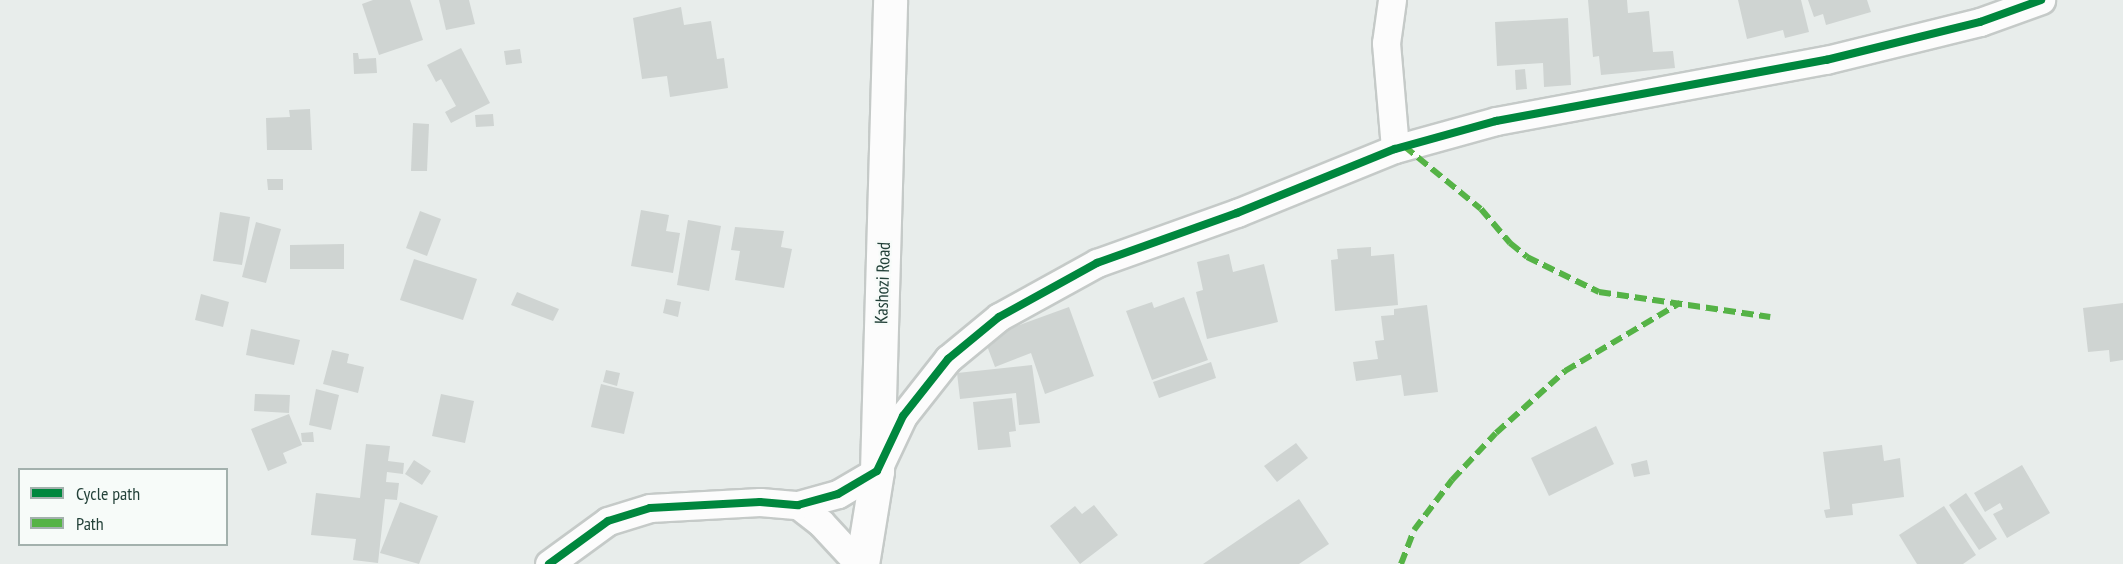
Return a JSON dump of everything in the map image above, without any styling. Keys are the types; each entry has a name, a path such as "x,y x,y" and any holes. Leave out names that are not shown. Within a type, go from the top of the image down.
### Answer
{"main road":[{"name":"Kashozi Road","path":"860,564 877,471 890,0"}],"street":[{"path":"1392,0 1386,43 1395,149"},
{"path":"549,564 608,521 650,507 760,502 798,505 822,501 877,471 903,416 941,367 999,317 1097,263 1237,213 1395,149 1496,121 1826,60 1980,22 2041,0"},
{"path":"798,505 821,522 860,564"}],"building":[{"path":"373,0 410,0 423,40 379,55 362,4"},
{"path":"439,0 469,0 475,24 446,30"},
{"path":"1588,0 1627,0 1628,13 1649,11 1653,52 1673,51 1675,68 1601,75 1599,56 1593,57"},
{"path":"1738,0 1801,0 1809,32 1785,38 1783,30 1747,39"},
{"path":"1808,0 1867,0 1871,12 1826,25 1823,14 1814,17"},
{"path":"681,7 684,25 711,21 717,59 724,58 728,88 670,97 667,76 642,79 633,18"},
{"path":"1568,18 1571,85 1544,87 1543,63 1497,66 1495,22"},
{"path":"461,48 490,103 451,123 445,112 456,106 441,79 436,82 427,65"},
{"path":"520,49 522,63 506,65 504,51"},
{"path":"353,53 358,53 359,59 376,58 377,73 354,74"},
{"path":"1525,69 1527,89 1516,90 1515,70"},
{"path":"310,109 312,150 267,150 266,118 290,117 289,110"},
{"path":"493,114 494,126 476,127 475,115"},
{"path":"413,123 429,124 427,171 411,171"},
{"path":"267,179 283,179 283,190 268,190"},
{"path":"641,210 669,215 666,231 680,233 673,273 631,266"},
{"path":"420,211 441,219 427,256 406,248"},
{"path":"220,212 250,217 242,265 213,261"},
{"path":"688,220 721,226 709,291 677,285"},
{"path":"256,222 281,229 266,283 242,277"},
{"path":"735,227 784,231 781,247 792,249 784,288 735,280 740,251 731,250"},
{"path":"344,244 344,269 290,269 290,245"},
{"path":"1371,247 1371,256 1394,254 1398,305 1335,311 1331,260 1338,259 1337,249"},
{"path":"1229,254 1233,272 1264,264 1278,322 1207,339 1196,292 1203,290 1197,262"},
{"path":"414,259 477,279 463,320 400,300"},
{"path":"517,292 559,309 553,321 511,305"},
{"path":"201,294 229,302 223,327 195,320"},
{"path":"1184,297 1208,360 1152,380 1126,311 1152,302 1154,308"},
{"path":"666,299 681,302 678,317 663,313"},
{"path":"2123,303 2123,360 2110,362 2109,350 2088,352 2083,308"},
{"path":"1427,305 1438,392 1404,396 1401,375 1356,381 1353,362 1378,359 1375,341 1384,340 1381,316 1394,315 1394,309"},
{"path":"1069,307 1094,376 1045,394 1031,353 995,367 984,338"},
{"path":"251,329 300,340 294,365 246,355"},
{"path":"332,350 349,354 347,363 364,367 358,393 323,384"},
{"path":"1211,362 1216,378 1159,398 1153,382"},
{"path":"1032,365 1040,423 1019,425 1016,393 960,399 957,373"},
{"path":"606,370 620,373 617,386 603,382"},
{"path":"601,384 634,392 624,434 591,427"},
{"path":"316,389 339,395 331,430 309,425"},
{"path":"255,394 290,395 289,413 254,411"},
{"path":"441,394 474,401 465,443 432,436"},
{"path":"1012,398 1016,431 1009,432 1011,447 978,450 973,402"},
{"path":"289,414 302,445 283,453 287,463 268,471 251,429"},
{"path":"1596,426 1614,464 1549,496 1531,458"},
{"path":"313,432 314,442 302,442 301,433"},
{"path":"1296,443 1308,458 1277,482 1264,466"},
{"path":"366,444 390,446 388,461 404,463 403,474 387,472 386,482 399,483 397,500 385,499 378,563 353,560 356,539 311,535 316,493 360,498"},
{"path":"1882,445 1884,461 1900,458 1904,497 1852,504 1853,515 1826,518 1824,510 1830,509 1823,452"},
{"path":"414,460 431,471 422,485 405,474"},
{"path":"1647,460 1650,474 1634,477 1631,464"},
{"path":"2022,465 2050,513 2007,538 1993,514 2003,509 2000,503 1985,512 1974,493"},
{"path":"1966,493 1997,539 1979,550 1949,505"},
{"path":"1299,499 1329,544 1299,564 1203,564"},
{"path":"400,502 438,516 419,564 380,553"},
{"path":"1094,505 1118,535 1080,564 1050,526 1075,506 1082,514"},
{"path":"1944,506 1976,555 1963,564 1917,564 1899,535"}],"marked path":[{"path":"1404,146 1481,209 1510,243 1527,257 1599,292 1770,317"},
{"path":"1401,564 1414,530 1452,480 1496,433 1565,371 1680,303"}],"cycle path":[{"path":"549,564 608,521 650,508 760,502 798,505 838,494 877,471 903,416 948,359 999,317 1097,263 1237,213 1395,149 1496,121 1826,60 1980,22 2041,0"}]}
